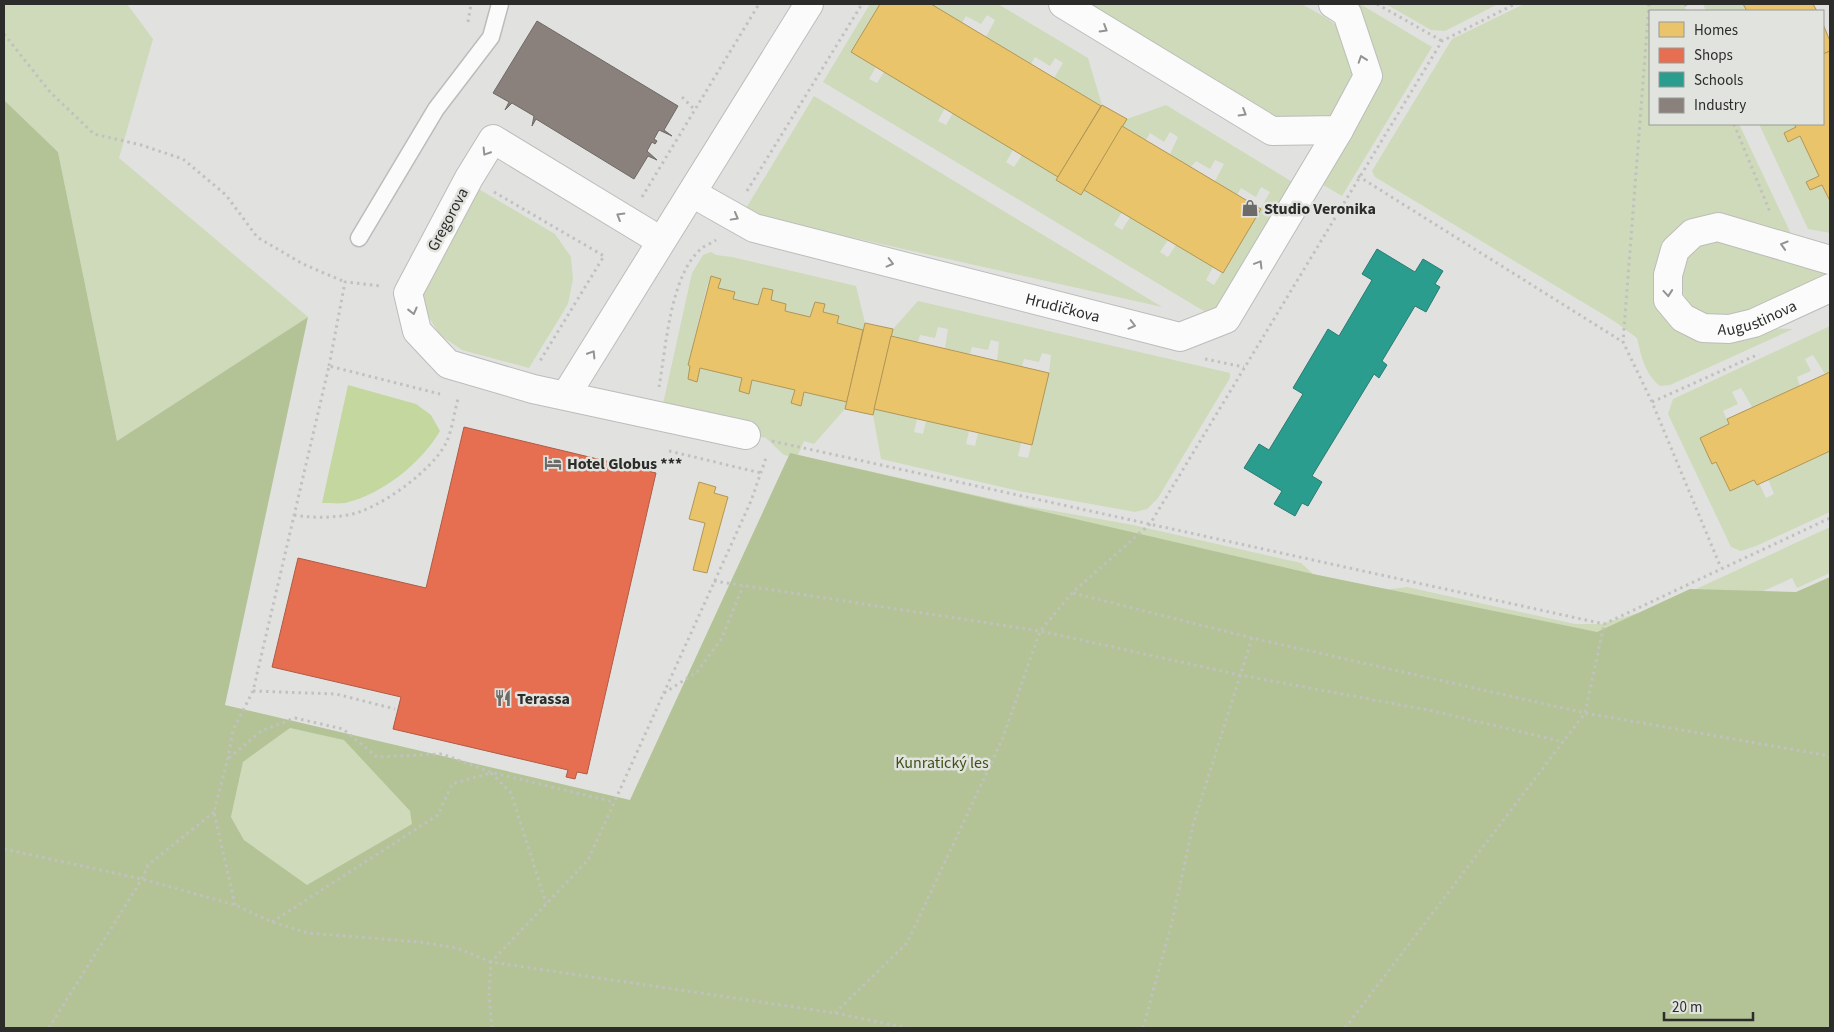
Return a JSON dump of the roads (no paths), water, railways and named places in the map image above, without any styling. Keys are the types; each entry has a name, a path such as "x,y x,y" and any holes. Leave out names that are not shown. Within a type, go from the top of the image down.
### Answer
{"street":[{"path":"566,395 809,4"},
{"path":"1063,4 1272,131 1339,130"},
{"name":"Hrudičkova","path":"692,194 754,228 1180,337 1226,319 1339,130 1368,76 1347,13 1332,4"},
{"name":"Gregorova","path":"662,241 493,139 408,293 418,331 448,364 533,389 746,435"},
{"name":"Augustinova","path":"1830,260 1783,244 1718,226 1694,233 1675,250 1668,275 1668,300 1683,318 1703,328 1729,329 1754,323 1830,288"}],"lane":[{"path":"359,238 436,109 491,37 500,4"}],"place":[{"name":"Studio Veronika","path":"1250,208"},
{"name":"Hotel Globus ***","path":"553,463"},
{"name":"Terassa","path":"503,698"}],"park label":[{"name":"Kunratický les","path":"942,762"}]}
